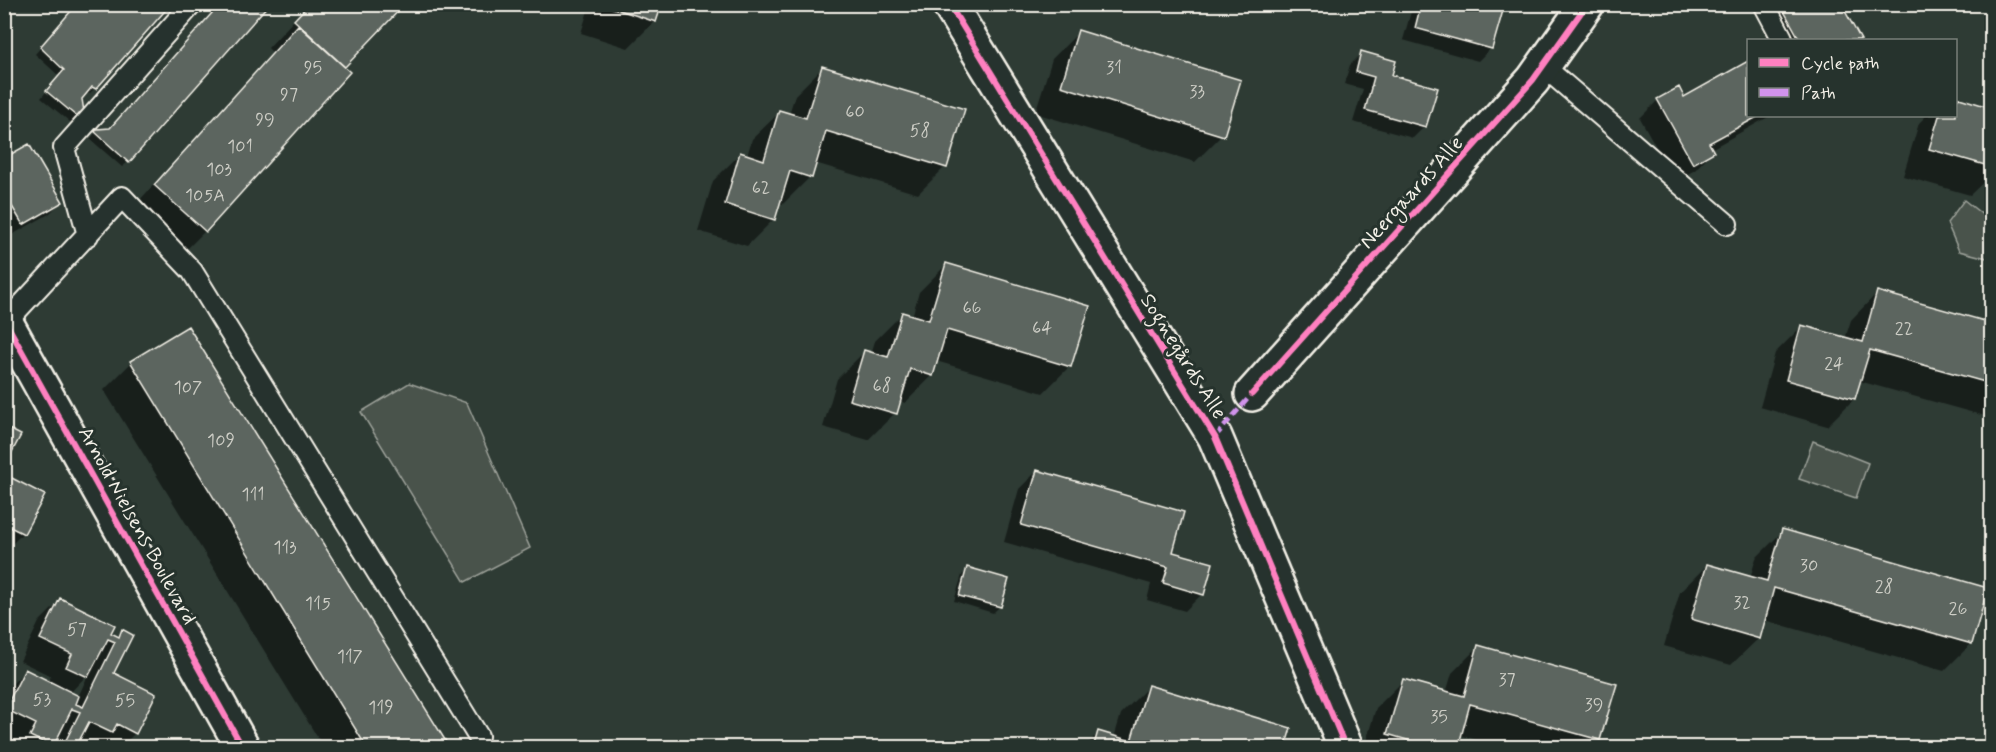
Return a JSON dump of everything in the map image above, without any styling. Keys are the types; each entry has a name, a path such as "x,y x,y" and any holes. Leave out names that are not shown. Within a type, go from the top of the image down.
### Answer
{"street":[{"name":"Sognegårds Alle","path":"949,4 1215,437 1346,747"},
{"name":"Neergaards Alle","path":"1252,394 1533,80 1587,4"},
{"name":"Arnold Nielsens Boulevard","path":"5,321 243,747"}],"lane":[{"path":"88,236 64,148 192,4"},
{"path":"1764,4 1782,38"},
{"path":"1543,66 1727,224"},
{"name":"Arnold Nielsens Boulevard","path":"5,321 88,236 122,196 192,271 478,736"}],"shaded area":[{"path":"1964,200 1984,216 1986,231 1991,232 1991,259 1959,251 1947,223"},
{"path":"409,383 467,403 530,548 465,582 361,412"},
{"path":"1813,441 1868,463 1856,498 1799,479"}],"building":[{"path":"77,4 171,4 96,89 92,87 82,99 85,118 82,121 46,91 64,70 40,47"},
{"path":"220,4 269,4 129,163 95,132 97,129 110,128"},
{"path":"309,4 405,4 345,67 294,20"},
{"path":"607,4 662,4 656,22 607,6"},
{"path":"1421,4 1494,4 1504,7 1492,49 1415,28"},
{"path":"1780,4 1841,4 1860,39 1799,39"},
{"path":"298,25 350,72 206,232 154,185"},
{"path":"1078,30 1241,80 1224,136 1061,86"},
{"path":"1361,51 1396,61 1392,75 1438,88 1426,127 1365,110 1374,77 1356,72"},
{"path":"1747,62 1747,117 1757,117 1709,143 1714,152 1693,164 1657,99 1679,87 1684,97"},
{"path":"822,66 965,109 947,168 826,131 812,178 790,171 775,220 725,204 740,152 764,160 779,110 806,118"},
{"path":"1957,97 1992,108 1992,167 1929,149 1939,117 1957,117"},
{"path":"29,144 63,202 23,225 4,193 4,158"},
{"path":"946,263 1090,306 1071,367 947,330 933,376 910,369 897,414 849,400 864,350 888,357 902,312 929,320"},
{"path":"1877,291 1992,323 1992,384 1870,350 1855,399 1786,380 1801,325 1863,342"},
{"path":"188,326 450,748 367,748 130,361"},
{"path":"9,429 21,435 4,467 4,434 7,435"},
{"path":"1037,470 1184,512 1173,552 1213,563 1204,595 1163,583 1168,567 1021,525"},
{"path":"4,474 45,495 24,534 4,524"},
{"path":"1782,529 1988,588 1972,644 1774,588 1760,639 1691,619 1707,564 1767,581"},
{"path":"967,567 1009,579 1001,607 959,596"},
{"path":"60,598 115,625 111,633 119,637 122,629 133,635 114,673 156,694 136,734 117,724 112,733 89,722 78,743 87,748 62,748 80,712 72,709 53,747 30,736 36,724 5,709 25,669 79,696 76,704 83,707 115,642 108,639 88,677 66,667 72,654 40,639"},
{"path":"1478,645 1617,684 1600,740 1470,704 1458,748 1434,748 1387,734 1403,679 1464,696"},
{"path":"1148,685 1291,728 1285,748 1093,748 1098,731 1131,741"}],"marked path":[{"path":"1215,437 1252,394"}],"cycle path":[{"path":"949,4 1215,437 1346,748"},
{"path":"1252,394 1533,80 1587,4"},
{"path":"4,319 243,748"}]}
